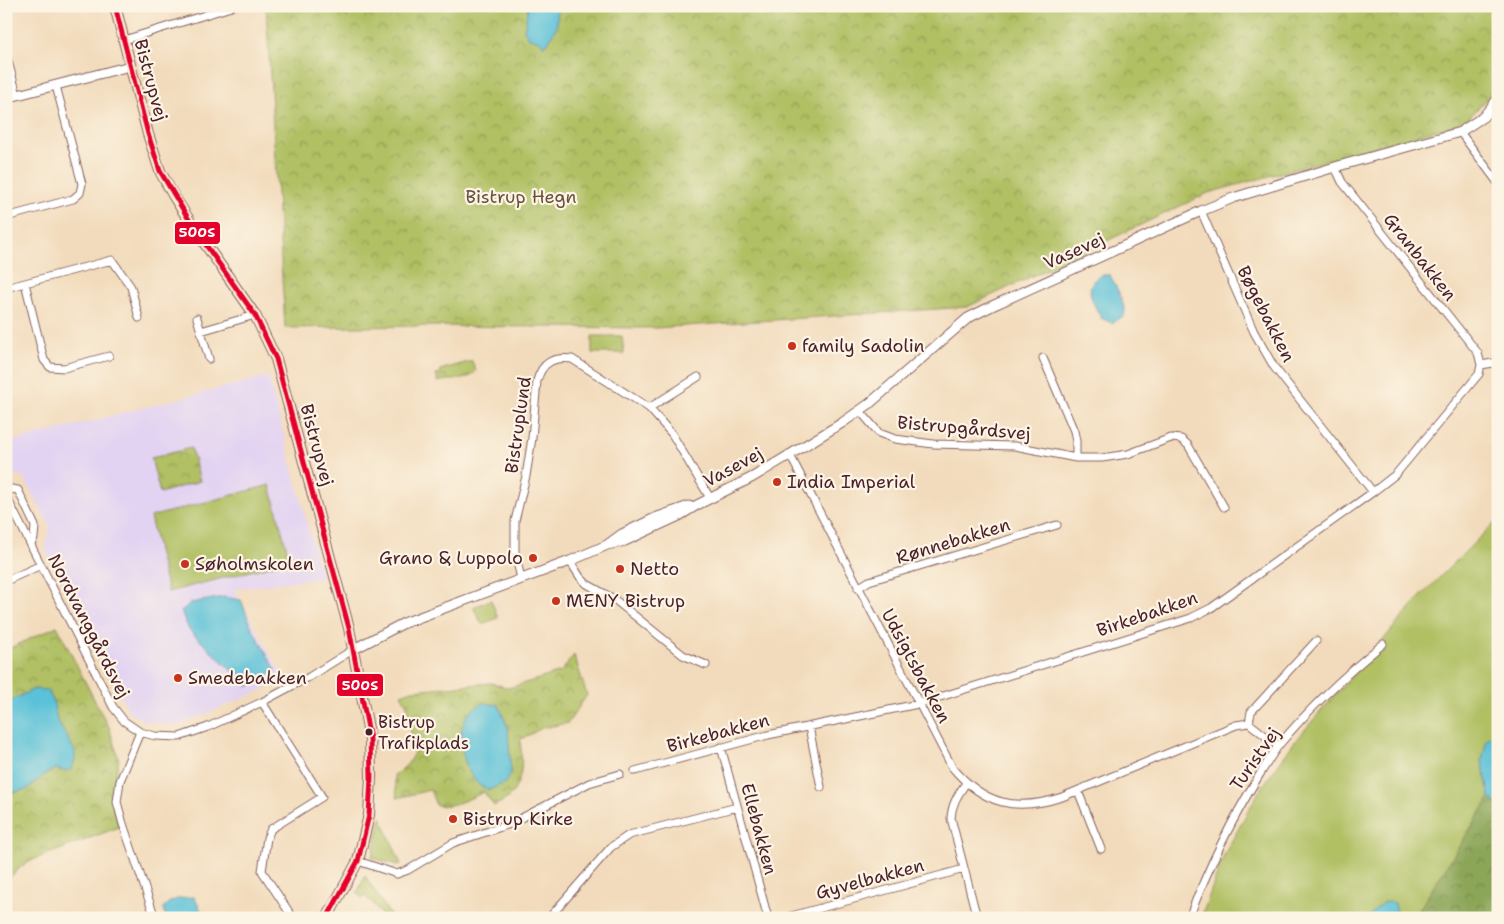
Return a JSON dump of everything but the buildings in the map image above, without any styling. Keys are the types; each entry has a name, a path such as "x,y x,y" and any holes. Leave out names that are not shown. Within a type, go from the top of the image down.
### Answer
{"main road":[{"name":"Bistrupvej","path":"115,6 148,134 160,171 183,211 255,315 276,359 354,649 370,739 369,816 358,861 328,918"}],"street":[{"path":"124,40 231,7"},
{"path":"6,54 17,95"},
{"path":"6,98 130,66"},
{"path":"6,217 73,199 80,193 82,184 56,86"},
{"name":"Vasevej","path":"354,649 386,631 411,620 570,561 607,545 622,534 655,518 679,508 697,505 752,477 860,411 968,318 1233,198 1460,132 1483,117 1498,99"},
{"path":"1460,132 1498,183"},
{"name":"Granbakken","path":"1335,167 1342,182 1478,353 1482,365"},
{"name":"Bøgebakken","path":"1201,211 1254,332 1274,367 1373,492"},
{"path":"6,288 112,260 131,287 139,318"},
{"path":"25,283 44,360 50,367 64,368 109,356"},
{"path":"201,331 255,315"},
{"path":"197,318 209,359"},
{"name":"Bistruplund","path":"521,579 515,552 515,521 526,476 532,438 537,381 544,366 553,360 561,358 572,359 649,408 672,434 710,498"},
{"path":"1043,358 1074,431 1076,458"},
{"path":"1482,365 1498,360"},
{"name":"Birkebakken","path":"635,771 768,735 918,704 1191,618 1211,608 1373,492 1402,467 1479,374 1482,365"},
{"path":"649,408 698,377"},
{"name":"Bistrupgårdsvej","path":"860,411 879,433 895,440 933,444 1015,446 1076,458 1102,458 1128,454 1171,438 1181,439 1188,445 1224,507"},
{"name":"Udsigtsbakken","path":"790,455 952,767 966,783 984,796 1003,802 1023,805 1043,804 1236,725 1249,723"},
{"name":"Nordvanggårdsvej","path":"31,544 34,538 35,526 18,490 10,489 7,493 7,498 113,707 124,721 140,732 155,736 179,737 208,727 262,702 309,677 354,649"},
{"name":"Rønnebakken","path":"858,588 869,581 1057,525"},
{"path":"570,561 587,584 614,599 683,655 706,665"},
{"path":"6,581 40,565"},
{"path":"1278,746 1249,723 1250,712 1316,641"},
{"name":"Turistvej","path":"1190,918 1198,894 1220,846 1248,793 1278,746 1318,703 1383,644"},
{"path":"262,702 322,797 270,829 267,838 262,871 293,918"},
{"path":"809,727 821,787"},
{"path":"140,732 120,781 117,802 154,917"},
{"name":"Ellebakken","path":"721,747 768,918"},
{"path":"358,861 397,874 408,870 453,843 510,824 589,783 620,774"},
{"path":"966,783 955,800 951,818 977,918"},
{"path":"1078,791 1101,849"},
{"path":"549,918 610,847 620,840 737,807"},
{"name":"Gyvelbakken","path":"784,918 964,869"}],"shaded area":[{"name":"Søholmskolen","path":"268,376 322,578 234,589 283,677 260,691 177,726 144,721 130,713 45,550 50,526 24,478 10,474 6,466 6,443"}],"green space":[{"name":"Bistrup Hegn","path":"266,6 1498,6 1498,77 1489,96 1465,122 1208,193 967,307 655,328 427,326 285,328"},
{"path":"592,336 622,336 624,353 592,353"},
{"path":"472,361 476,371 472,375 463,379 438,382 436,375 441,373 440,370"},
{"path":"191,448 200,481 160,493 151,458"},
{"path":"270,485 290,561 168,592 150,517"},
{"path":"1498,519 1498,734 1493,735 1482,760 1490,798 1414,918 1201,918 1224,855 1258,793 1295,741 1422,595"},
{"path":"491,600 498,618 482,624 473,607"},
{"path":"57,626 109,727 119,760 112,788 114,812 119,827 30,861 15,872 6,884 6,650"},
{"path":"574,655 587,695 568,723 542,728 520,740 520,775 511,795 494,806 484,792 454,804 442,806 436,805 430,790 397,798 394,775 407,765 414,753 407,705 401,694 412,690 491,683 509,688 561,672"},
{"path":"1490,798 1498,804 1498,918 1414,918"},
{"path":"381,817 401,864 398,865 372,858"},
{"path":"365,876 392,918 383,918 374,904 357,893"}],"water":[{"path":"528,6 558,6 557,26 548,43 543,45 541,42 528,37 524,30"},
{"path":"1102,275 1110,275 1125,310 1124,316 1112,323 1101,318 1092,300 1090,288 1092,283"},
{"path":"224,597 241,600 252,628 276,670 262,681 248,686 189,630 181,611 191,603"},
{"path":"34,689 47,690 53,700 57,720 75,751 75,759 72,769 65,771 55,769 40,778 28,789 6,794 6,703"},
{"path":"484,703 499,705 508,728 511,773 505,783 489,790 479,785 471,776 464,760 461,742 463,725 468,715 473,709"},
{"path":"1498,734 1498,804 1490,798 1482,760 1487,739"},
{"path":"194,897 205,918 166,918 163,908 170,902 177,899"},
{"path":"1384,902 1395,903 1398,918 1370,918 1370,915"}],"transit line":[{"name":"500S","path":"115,6 148,134 160,171 194,228 255,315 276,359 349,628 370,739 369,815 358,861 327,918"}],"place":[{"name":"family Sadolin","path":"792,346"},
{"name":"India Imperial","path":"777,482"},
{"name":"Grano & Luppolo","path":"533,558"},
{"name":"Søholmskolen","path":"185,564"},
{"name":"Netto","path":"620,569"},
{"name":"MENY Bistrup","path":"556,601"},
{"name":"Smedebakken","path":"178,678"},
{"name":"Bistrup Trafikplads","path":"369,732"},
{"name":"Bistrup Kirke","path":"453,819"}]}
